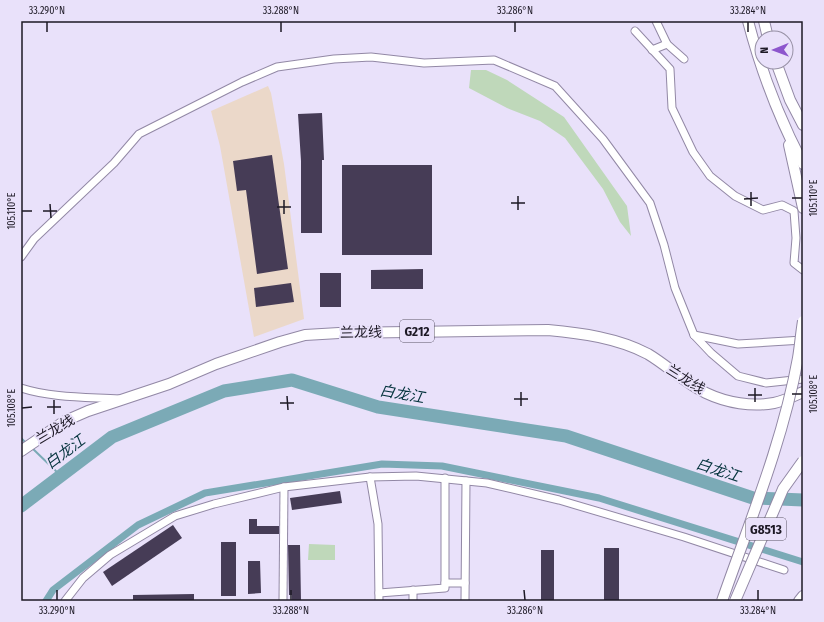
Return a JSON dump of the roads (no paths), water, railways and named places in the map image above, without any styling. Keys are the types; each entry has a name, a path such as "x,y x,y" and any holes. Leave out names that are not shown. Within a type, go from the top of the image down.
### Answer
{"highway":[{"path":"748,21 756,55 786,131 803,164"},
{"path":"779,70 790,100 803,125"},
{"path":"786,131 803,208"},
{"path":"722,601 766,477 784,419 798,358 803,321"},
{"name":"兰龙线","path":"22,450 71,419 88,411 169,384 216,364 273,344 305,335 339,332 548,330 569,332 613,340 647,354 706,393 728,401 754,405 776,403 803,392"},
{"name":"G8513","path":"735,601 783,489 803,461"},
{"path":"799,601 803,596"}],"street":[{"path":"656,21 667,44 684,59"},
{"path":"635,31 670,69 672,108 686,140 710,176 735,196 763,210 782,205 794,211 796,238 794,263 803,270"},
{"path":"652,50 667,44"},
{"path":"21,257 34,239 114,163 139,134 242,82 277,67 334,59 371,57 424,63 494,60 555,86 603,139 650,202 675,288 694,335 711,353 738,376 766,383 803,379"},
{"path":"694,335 738,344 803,340"},
{"path":"21,388 64,397 125,399"},
{"path":"370,476 378,524 379,601"},
{"path":"65,601 83,578 110,555 175,516 214,504 284,487 370,476 416,476 487,483 559,500 684,537 784,570"},
{"path":"379,593 445,588 445,478"},
{"path":"465,601 466,481"},
{"path":"283,601 284,487"},
{"path":"445,584 465,583"},
{"path":"413,590 413,601"}],"waterway":[{"name":"白龙江","path":"21,506 112,437 224,391 292,380 378,407 566,436 753,498 803,500"},
{"path":"21,438 26,443"},
{"path":"31,447 61,476"},
{"path":"46,601 53,590 138,525 205,493 382,464 442,466 599,498 803,562"}]}
